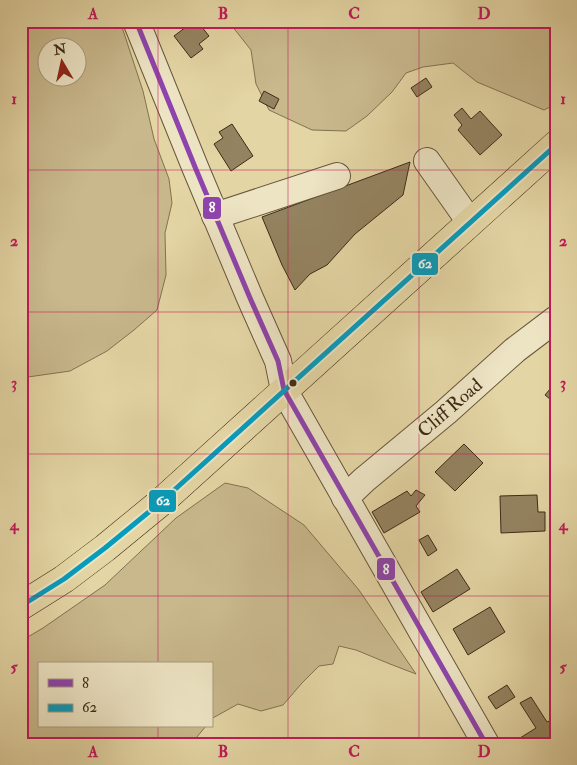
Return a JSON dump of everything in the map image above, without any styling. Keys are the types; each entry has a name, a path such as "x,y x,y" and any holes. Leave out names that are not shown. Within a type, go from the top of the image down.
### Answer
{"main road":[{"path":"21,606 64,579 106,548 161,502 556,145"}],"street":[{"path":"136,21 215,216 278,361 284,390 486,744"},
{"path":"427,161 470,222"},
{"path":"215,216 336,176"},
{"name":"Cliff Road","path":"346,498 364,480 446,412 515,350 556,319"}],"shaded area":[{"path":"21,21 120,21 143,91 154,139 169,179 172,203 165,233 166,275 157,310 107,351 70,371 21,378"},
{"path":"228,21 556,21 556,104 544,110 477,82 453,63 423,67 406,73 392,92 367,116 346,131 312,130 269,110 256,84 251,50"},
{"path":"225,483 248,488 304,525 359,590 416,674 356,650 339,646 333,664 319,666 283,705 261,711 238,704 212,718 212,662 38,662 38,728 204,728 191,744 21,744 21,641 105,585 176,518"}],"building":[{"path":"194,21 197,21 209,36 199,44 203,49 191,58 174,36"},
{"path":"426,78 432,87 417,97 411,88"},
{"path":"264,91 279,99 274,109 259,101"},
{"path":"462,108 471,119 480,111 502,135 480,155 458,130 462,125 454,115"},
{"path":"232,124 253,156 231,171 214,144 223,138 219,132"},
{"path":"410,162 403,195 355,234 327,265 310,274 295,290 282,265 262,217"},
{"path":"556,382 556,404 545,395"},
{"path":"464,444 483,463 455,491 435,472"},
{"path":"416,490 425,495 416,506 420,512 384,533 372,512 407,491 411,496"},
{"path":"537,495 538,512 545,512 545,531 501,533 500,496"},
{"path":"428,535 437,550 428,556 419,540"},
{"path":"457,569 470,589 433,612 421,592"},
{"path":"490,607 505,632 468,655 453,629"},
{"path":"507,685 515,697 496,709 488,697"},
{"path":"531,697 547,722 551,720 556,728 556,744 524,744 520,738 536,728 520,703"}],"transit line":[{"name":"8","path":"136,21 195,167 278,361 284,390 486,744"},
{"name":"62","path":"21,606 64,579 161,502 556,145"}]}
